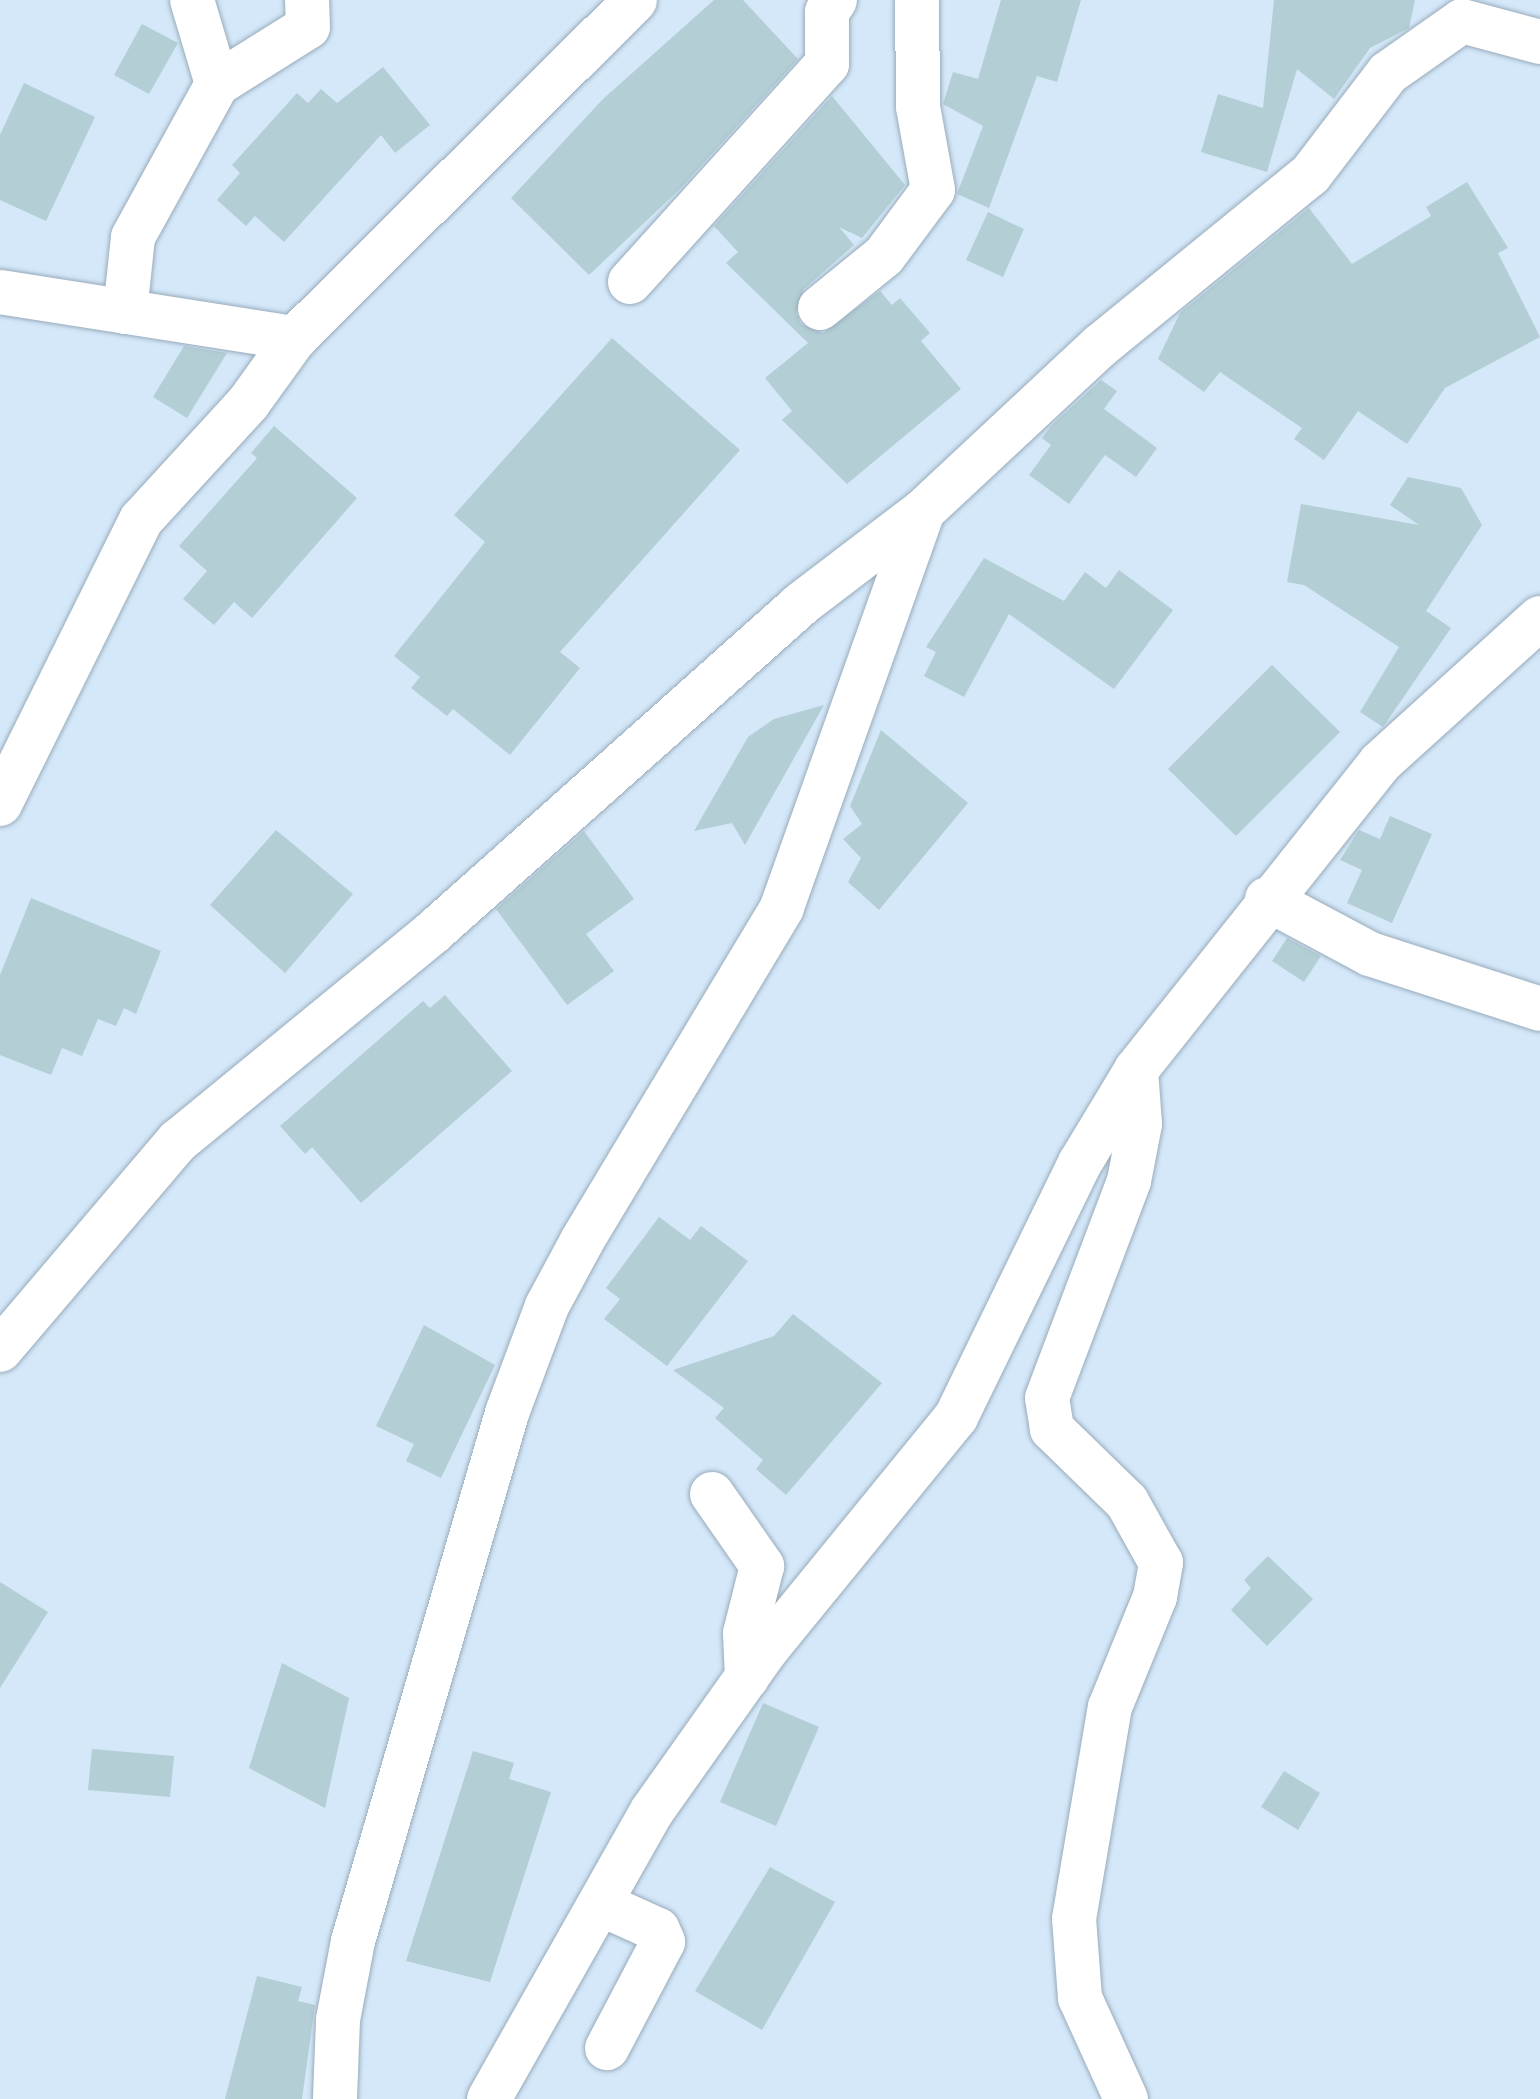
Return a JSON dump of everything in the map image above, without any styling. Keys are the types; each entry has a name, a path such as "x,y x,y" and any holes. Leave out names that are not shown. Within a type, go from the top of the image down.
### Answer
{"street":[{"path":"192,0 217,84"},
{"path":"125,312 133,237 217,84 308,27 307,0"},
{"path":"0,804 141,520 249,402 295,338 635,0"},
{"path":"630,282 827,64 827,12 835,0"},
{"path":"820,308 884,256 933,190 918,107 917,0"},
{"path":"0,1350 178,1141 432,933 801,604 923,511 1100,346 1310,175 1388,73 1462,21 1540,42"},
{"path":"0,292 295,338"},
{"path":"335,2099 338,2020 353,1941 507,1413 561,1280 782,908 923,511"},
{"path":"489,2099 603,1905 652,1811 747,1678 956,1417 1080,1163 1136,1070 1267,899 1399,742 1540,618"},
{"path":"1267,899 1370,954 1540,1009"},
{"path":"1126,2099 1080,1998 1074,1919 1110,1707 1155,1597 1161,1563 1127,1502 1052,1429 1047,1398 1129,1181 1140,1124 1136,1070"},
{"path":"712,1494 762,1566 745,1633 747,1678"},
{"path":"603,1905 658,1930 663,1942 607,2048"}],"building":[{"path":"714,0 743,0 798,59 680,189 589,275 511,198 603,99"},
{"path":"1001,0 1081,0 1057,82 1037,76 989,208 957,194 983,126 943,104 953,72 978,79"},
{"path":"1274,0 1415,0 1409,28 1370,48 1334,99 1297,69 1267,172 1201,152 1218,94 1263,108"},
{"path":"142,24 178,43 149,94 114,75"},
{"path":"383,67 430,125 395,153 381,135 284,242 255,216 246,226 217,200 240,173 232,165 297,93 308,103 321,89 337,103"},
{"path":"24,83 95,117 46,221 0,200 0,135"},
{"path":"832,96 905,185 862,238 839,227 854,245 804,289 796,313 801,324 823,333 880,291 892,305 900,298 930,333 921,341 961,389 847,484 782,420 792,411 765,378 808,343 726,263 738,252 714,226"},
{"path":"1467,182 1508,248 1498,253 1540,337 1445,388 1407,444 1358,411 1324,460 1294,439 1302,428 1220,372 1204,392 1158,359 1180,313 1309,208 1352,264 1431,216 1426,207"},
{"path":"988,212 1024,229 1003,277 966,260"},
{"path":"612,338 740,450 560,652 580,668 510,755 453,709 447,716 411,688 420,677 394,656 485,542 454,515"},
{"path":"184,346 227,353 187,418 153,397"},
{"path":"1101,380 1117,391 1104,409 1157,448 1136,477 1105,455 1069,504 1029,475 1051,445 1042,438 1051,426"},
{"path":"274,426 357,498 252,618 234,602 214,625 183,599 207,571 179,546 257,458 251,453"},
{"path":"1408,477 1461,488 1482,525 1426,611 1451,628 1383,727 1360,712 1399,647 1304,585 1287,582 1301,504 1419,525 1390,505"},
{"path":"984,558 1064,601 1085,572 1106,588 1119,570 1173,610 1114,689 1009,614 964,697 924,676 936,652 926,647"},
{"path":"1272,665 1340,732 1236,836 1168,769"},
{"path":"824,705 745,845 732,823 694,831 748,737 774,719"},
{"path":"881,730 968,803 879,910 848,882 861,858 843,839 862,824 850,806"},
{"path":"1390,816 1432,834 1392,923 1347,903 1362,870 1340,860 1359,830 1380,839"},
{"path":"276,830 353,894 285,973 210,905"},
{"path":"584,831 634,899 586,934 614,971 567,1005 496,909"},
{"path":"31,898 161,951 136,1014 124,1008 116,1026 98,1019 82,1056 62,1048 51,1075 0,1055 0,975"},
{"path":"1287,938 1321,956 1304,982 1272,961"},
{"path":"445,995 512,1071 361,1203 312,1147 305,1154 280,1126 423,1001 430,1008"},
{"path":"659,1217 690,1240 701,1226 748,1261 667,1366 604,1319 620,1299 606,1288"},
{"path":"793,1314 882,1383 786,1495 756,1469 763,1460 715,1418 724,1408 673,1370 774,1336"},
{"path":"424,1325 495,1365 441,1478 406,1461 414,1444 376,1426"},
{"path":"1268,1556 1313,1599 1267,1646 1231,1610 1251,1588 1244,1580"},
{"path":"0,1582 48,1612 0,1688"},
{"path":"282,1663 349,1698 325,1808 249,1768"},
{"path":"763,1703 819,1727 776,1826 720,1802"},
{"path":"92,1749 174,1756 170,1797 88,1790"},
{"path":"473,1751 514,1763 509,1779 551,1792 490,1982 406,1961"},
{"path":"1284,1771 1320,1793 1298,1830 1261,1807"},
{"path":"770,1867 835,1902 762,2030 695,1991"},
{"path":"257,1976 302,1987 298,2001 315,2005 302,2099 225,2099"}]}
